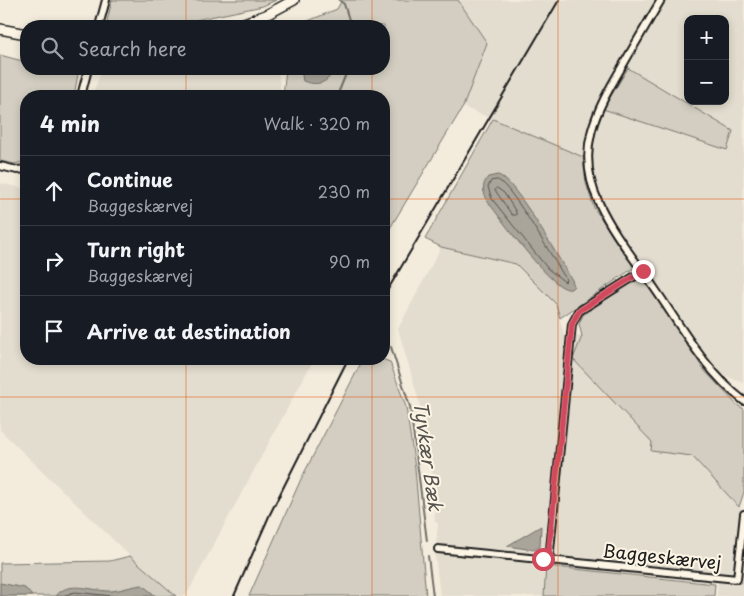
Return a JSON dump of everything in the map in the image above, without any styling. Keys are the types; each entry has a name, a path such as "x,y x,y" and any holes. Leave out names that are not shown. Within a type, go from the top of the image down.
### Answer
{"street":[{"path":"101,20 106,0"},
{"path":"252,20 294,0"},
{"path":"661,0 601,102 592,122 587,152 589,179 598,203 610,225 708,368 728,389 744,400"},
{"path":"0,29 20,33"},
{"path":"83,90 86,75"},
{"path":"0,166 20,169"},
{"path":"548,560 572,324 579,311 643,271"},
{"name":"Baggeskærvej","path":"438,549 737,579 744,514"}],"shaded area":[{"path":"112,0 276,0 263,6 195,20 107,20"},
{"path":"342,0 458,0 487,43 463,107 390,228 390,90 284,90 285,75 390,75 390,20 310,20 337,9"},
{"path":"458,0 744,0 743,383 721,374 594,208 586,183 583,157 463,107 487,43"},
{"path":"0,55 20,60 20,75 78,75 75,90 20,90 20,163 15,164 0,161"},
{"path":"628,68 684,102 684,105 690,105 733,131 727,150 603,109"},
{"path":"100,75 279,75 280,90 94,90"},
{"path":"493,119 583,157 586,183 594,208 635,267 560,318 556,304 516,264 441,247 425,239"},
{"path":"0,183 20,188 20,365 311,365 186,596 176,596 130,556 0,430"},
{"path":"441,247 516,264 556,304 564,335 582,336 744,512 744,596 717,596 718,582 547,566 544,596 440,596 435,555 438,523 435,522 432,466 419,401 398,329"},
{"path":"641,276 704,370 737,405 744,409 744,492 739,507 692,456 651,451 652,442 573,359 582,336 579,324 583,315"},
{"path":"390,362 406,407 415,468 426,596 249,596 301,479 360,365 390,365"},
{"path":"130,556 176,596 0,596 0,563 110,561"},
{"path":"546,566 715,584 714,596 544,596"}],"water":[{"path":"302,75 330,75 325,81 318,83 303,81"},
{"path":"498,175 506,180 515,190 537,222 572,280 574,286 571,289 563,287 540,268 488,202 484,192 484,183 488,177"},
{"path":"541,526 540,547 534,550 507,546"},
{"path":"0,583 25,588 32,596 0,596"},
{"path":"142,585 156,596 56,596 61,591 75,587 112,591"}],"waterway":[{"name":"Tyvkær Bæk","path":"339,0 344,4 349,20"},
{"name":"Tyvkær Bæk","path":"339,90 346,75"},
{"name":"Tyvkær Bæk","path":"391,347 410,407 427,541"},
{"name":"Tyvkær Bæk","path":"428,556 433,596"}],"railway":[{"path":"390,286 559,0"},
{"path":"234,596 270,514 345,365"}],"route":[{"path":"543,559 548,560 572,324 579,311 643,271"}]}
